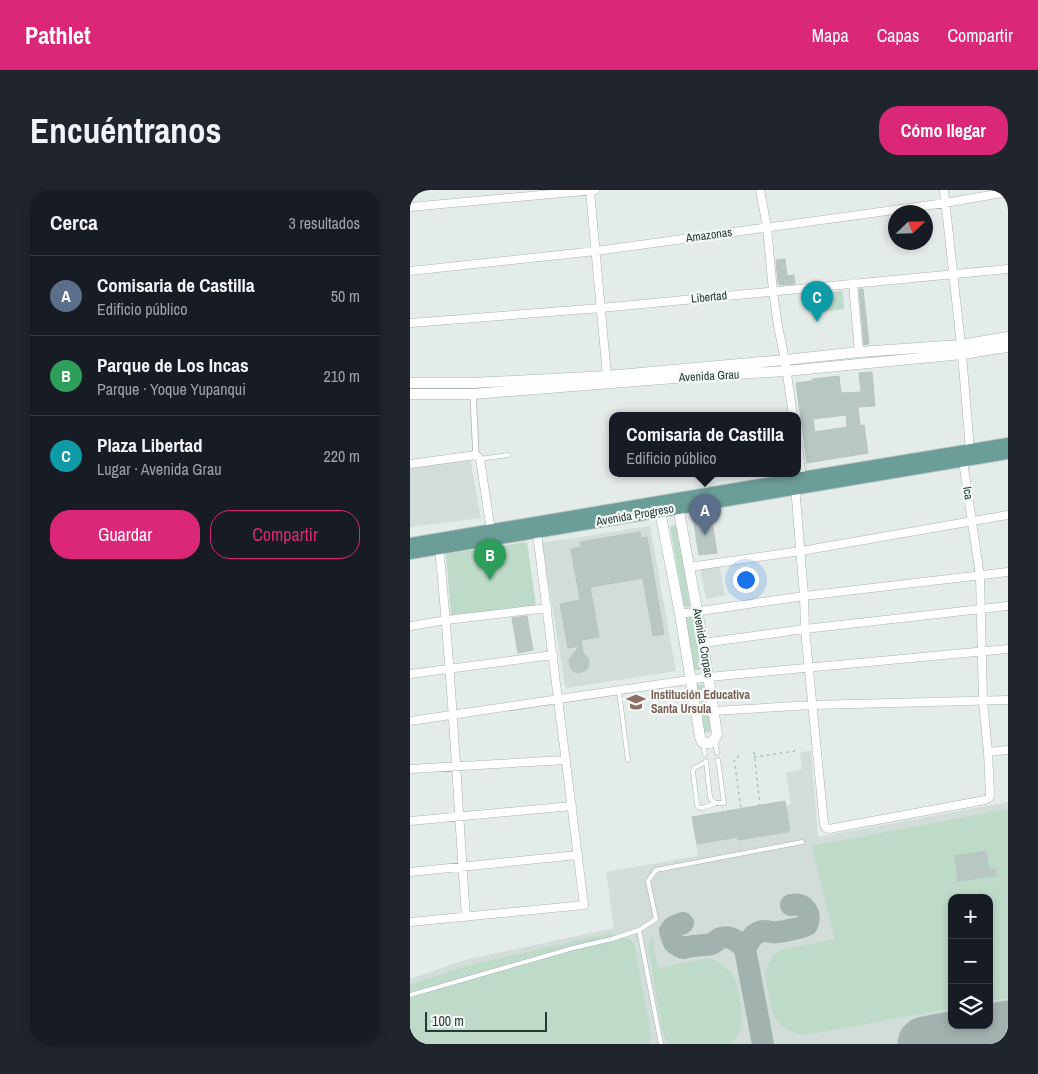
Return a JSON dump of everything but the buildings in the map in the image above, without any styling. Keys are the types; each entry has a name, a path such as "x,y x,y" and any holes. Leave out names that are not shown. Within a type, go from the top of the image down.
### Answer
{"main road":[{"name":"Avenida Progreso","path":"410,544 659,506 967,455 1008,444"},
{"name":"Avenida Progreso","path":"967,455 1008,453"},
{"name":"Avenida Progreso","path":"410,553 537,532 659,506"}],"street":[{"path":"410,207 593,190 596,251 607,376"},
{"path":"760,190 767,227 778,326 792,412"},
{"name":"Ica","path":"813,705 824,824 826,828 829,829 989,798 988,752 983,702 980,576 967,455 961,350 944,190"},
{"name":"Amazonas","path":"410,271 596,251 945,203 1008,192"},
{"name":"Libertad","path":"410,323 601,308 1008,269"},
{"path":"853,283 859,352"},
{"name":"Avenida Grau","path":"410,394 472,394 786,371 961,350 1008,337"},
{"name":"Avenida Grau","path":"410,383 472,383 607,376 859,352 1008,347"},
{"path":"472,394 478,457 491,531"},
{"path":"410,464 478,457"},
{"path":"798,477 805,629 813,705"},
{"name":"Avenida Corpac","path":"677,503 709,677 717,734 715,740"},
{"name":"Avenida Corpac","path":"659,506 680,614 700,737 703,743"},
{"path":"689,567 801,551 1008,515"},
{"path":"410,922 584,904 537,532"},
{"path":"439,548 447,620 466,917"},
{"path":"680,614 804,596 1008,572"},
{"path":"703,643 805,629 1008,606"},
{"path":"410,626 547,608"},
{"path":"410,721 709,677 1008,649"},
{"path":"410,674 553,655"},
{"path":"714,711 813,705 1008,700"},
{"path":"703,743 710,743 715,740"},
{"path":"988,752 1008,750"},
{"path":"410,769 566,760"},
{"path":"410,821 572,806"},
{"path":"410,872 578,855"}],"lane":[{"path":"478,457 508,454"},
{"path":"619,691 628,760"},
{"path":"715,740 717,753"},
{"path":"703,743 705,754"},
{"path":"716,803 711,801 710,797 706,762 694,768 693,772 698,807 703,808 716,803 724,803 718,760"},
{"path":"410,995 639,930 656,919 648,881 656,870 802,842"},
{"path":"639,930 661,1044"}],"path":[{"path":"754,757 795,751"},
{"path":"754,752 760,805"},
{"path":"739,756 734,759 741,808"}],"shaded area":[{"path":"470,458 481,518 410,527 410,466"},
{"path":"650,526 676,671 567,688 565,686 542,543"},
{"path":"719,564 725,595 706,599 700,568"},
{"path":"811,751 818,837 1008,802 1008,1044 410,1044 410,979 465,960 614,928 606,872 698,856 692,817 785,801 786,806 791,804 786,773 802,769 800,752"}],"green space":[{"path":"843,292 844,309 823,312 822,308 830,302 831,298 829,296 816,298 816,294"},
{"path":"673,525 677,526 690,605 688,608 684,606 670,527"},
{"path":"527,542 536,606 451,615 446,554"},
{"path":"687,616 693,617 701,669 699,670 694,670 685,619"},
{"path":"704,685 711,732 703,733 696,686"},
{"path":"1008,809 1008,998 993,1000 993,894 948,894 948,1009 806,1035 791,1031 779,1023 773,1015 765,976 771,959 779,950 835,939 812,846"},
{"path":"610,933 634,943 650,1029 650,1044 410,1044 410,985 467,966"},
{"path":"652,936 658,968 710,958 732,974 737,988 742,1022 735,1039 730,1044 668,1044 662,1028 648,947"}],"taxiway":[{"path":"745,949 750,940 761,931 785,931 807,925 808,913 806,909 800,905 791,905"},
{"path":"683,923 673,927 670,931 674,942 683,948 711,944 728,937 745,949 763,1044"}],"runway":[{"path":"925,1044 1008,1028"}],"place":[{"name":"Plaza Libertad","path":"817,322"},
{"name":"Comisaria de Castilla","path":"705,535"},
{"name":"Parque de Los Incas","path":"490,580"},
{"name":"Institución Educativa Santa Ursula","path":"636,702"}]}
